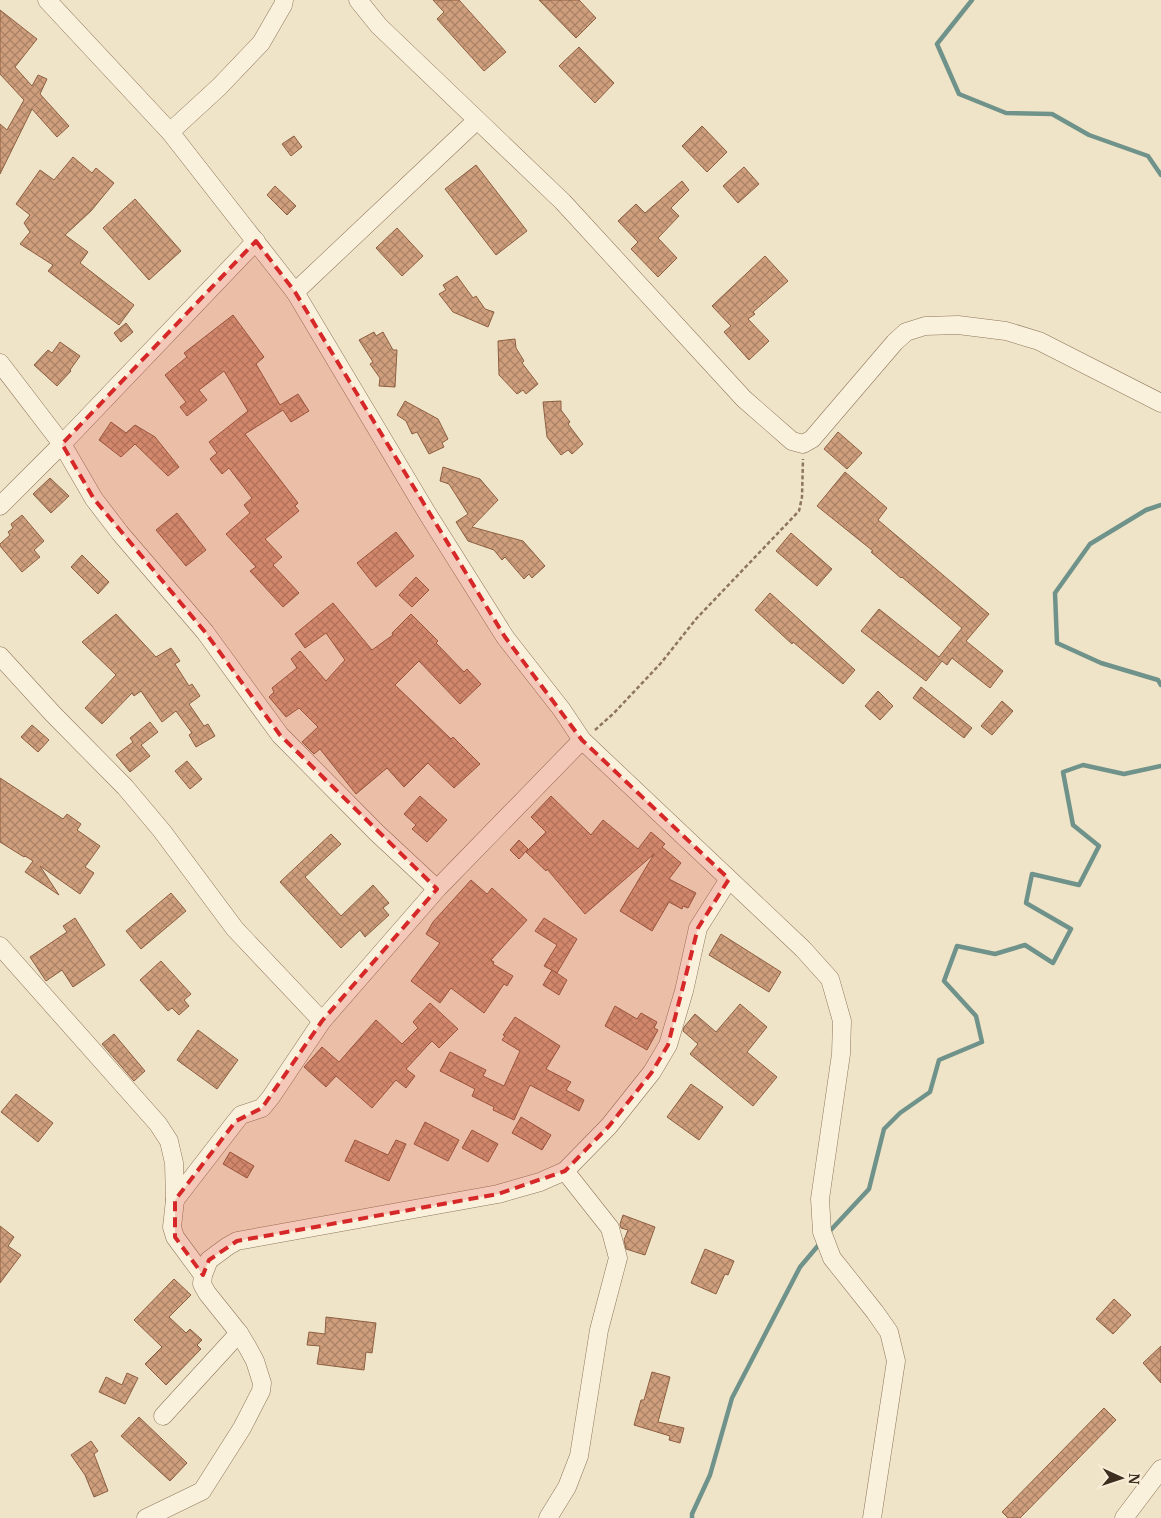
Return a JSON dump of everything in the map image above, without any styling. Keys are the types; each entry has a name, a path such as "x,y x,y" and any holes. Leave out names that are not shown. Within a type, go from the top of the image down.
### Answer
{"street":[{"path":"47,0 170,132 295,292 427,513 505,637 562,710 582,740 803,949 830,979 842,1021 841,1054 820,1199 822,1232 832,1258 889,1332 896,1361 872,1518"},
{"path":"170,132 219,87 261,43 284,0"},
{"path":"358,0 380,26 563,202 744,399 792,441 803,444 812,439 895,342 906,332 925,326 958,324 1006,331 1039,341 1161,403"},
{"path":"295,292 477,120"},
{"path":"0,506 62,444 256,241"},
{"path":"0,363 62,444 94,499 120,533 205,632 280,735 377,833 437,889"},
{"path":"0,656 53,714 125,787 162,830 235,929 322,1021"},
{"path":"175,1200 236,1121 242,1116 262,1108 322,1021 437,889 582,740"},
{"path":"146,1518 202,1491 242,1428 261,1391 262,1383 255,1361 239,1333 202,1284 203,1275 209,1260 237,1241 498,1194 540,1182 565,1171 609,1126 652,1072 668,1044 684,992 698,928 729,879"},
{"path":"0,946 158,1124 169,1141 175,1200 172,1227 175,1237 203,1275"},
{"path":"548,1518 567,1487 579,1456 599,1330 618,1258 610,1228 565,1171"},
{"path":"163,1416 239,1333"},
{"path":"1124,1518 1161,1469"}],"path":[{"path":"582,740 614,713 661,663 696,619 799,511 802,497 803,444"}],"highlighted area":[{"path":"256,241 295,292 505,637 582,740 729,879 698,928 668,1045 652,1072 609,1126 565,1171 498,1194 237,1241 209,1260 203,1275 175,1237 175,1200 236,1121 262,1108 322,1021 437,889 280,735 205,632 94,499 62,444"}],"building":[{"path":"433,0 459,0 506,52 484,71 437,19 444,12"},
{"path":"539,0 579,0 596,18 576,38"},
{"path":"0,10 37,39 15,67 32,86 38,75 47,79 40,94 69,126 57,137 32,109 0,174 0,124 7,130 24,100 0,74"},
{"path":"579,47 614,83 595,103 559,66"},
{"path":"702,126 727,152 707,172 682,146"},
{"path":"294,136 302,147 291,156 282,144"},
{"path":"73,157 92,173 96,168 114,183 91,211 65,235 88,252 80,263 134,305 119,325 48,271 53,265 20,244 30,232 24,223 30,215 16,204 40,170 54,180"},
{"path":"476,165 527,231 496,255 445,189"},
{"path":"744,167 759,184 738,203 723,186"},
{"path":"682,181 689,190 671,208 679,216 658,238 677,258 658,277 631,249 638,242 618,221 636,204 645,213"},
{"path":"275,186 296,206 287,215 267,195"},
{"path":"135,199 181,251 149,280 103,228"},
{"path":"397,228 423,256 402,276 376,248"},
{"path":"765,256 788,281 753,312 755,314 748,319 769,341 749,360 724,332 731,326 712,306"},
{"path":"457,276 473,298 476,296 485,309 494,312 488,327 453,312 439,294 446,290 443,285"},
{"path":"233,315 264,357 256,364 280,405 298,394 309,411 291,422 283,410 245,434 298,503 295,506 299,511 265,539 282,557 273,565 299,593 283,607 250,571 256,567 226,534 250,513 244,505 252,498 229,468 222,474 210,459 217,453 209,442 248,411 224,371 199,390 207,400 187,416 180,407 186,402 165,375 187,357 184,353"},
{"path":"126,323 133,332 121,342 114,333"},
{"path":"374,332 376,336 383,332 393,350 397,350 395,387 379,386 380,378 370,364 373,362 359,340"},
{"path":"515,339 516,348 524,361 522,363 538,384 526,394 523,390 517,394 499,375 498,341"},
{"path":"60,342 80,356 71,371 57,386 34,365 48,350 52,353"},
{"path":"405,401 438,419 448,439 442,443 444,447 429,454 417,432 412,434 406,421 397,415"},
{"path":"561,401 561,410 570,422 568,424 583,444 572,454 568,450 561,455 547,437 543,402"},
{"path":"111,422 126,433 135,425 155,437 179,467 168,476 135,444 121,457 99,440"},
{"path":"838,432 862,453 847,469 824,449"},
{"path":"443,467 480,479 498,500 472,527 523,541 545,566 532,578 529,574 524,579 505,557 502,560 494,550 468,541 456,522 468,514 449,484 440,481"},
{"path":"845,472 887,508 878,520 989,614 966,641 1003,671 990,688 952,658 947,665 942,661 926,681 861,631 879,609 939,657 962,628 871,552 873,551 817,506"},
{"path":"50,478 69,496 51,513 33,494"},
{"path":"177,513 206,550 186,566 156,530"},
{"path":"22,515 44,541 34,550 40,557 22,572 0,544 10,535 8,532 13,528 11,524"},
{"path":"396,532 414,556 376,587 357,563"},
{"path":"791,533 832,569 817,586 776,551"},
{"path":"82,555 109,582 98,594 71,567"},
{"path":"416,577 429,590 412,607 399,595"},
{"path":"770,593 855,670 843,684 793,642 792,644 755,610"},
{"path":"333,603 372,650 393,635 392,633 411,614 438,641 436,643 464,672 467,669 481,684 460,704 419,661 395,685 480,764 454,788 428,763 404,787 387,768 356,794 320,749 314,754 302,742 318,727 299,708 286,717 269,697 274,692 272,688 297,668 291,659 300,651 326,681 345,660 326,633 305,648 295,634"},
{"path":"116,614 156,657 171,648 180,661 175,664 189,686 192,684 200,696 189,704 204,726 208,724 215,736 196,747 189,735 192,733 176,711 162,722 141,691 134,696 132,693 102,724 85,708 116,675 82,642"},
{"path":"921,687 972,728 964,738 913,698"},
{"path":"878,691 893,706 880,720 865,706"},
{"path":"1002,701 1013,711 992,735 981,726"},
{"path":"150,722 158,732 141,745 150,756 130,772 116,755 133,742 130,738"},
{"path":"32,725 49,740 38,752 21,737"},
{"path":"187,761 202,779 190,789 175,771"},
{"path":"0,778 63,819 67,814 81,824 77,830 100,846 85,867 94,873 80,894 40,866 59,895 25,872 33,861 0,842"},
{"path":"420,796 447,820 427,842 412,829 416,825 404,814"},
{"path":"551,796 591,835 603,820 638,849 651,832 665,844 662,847 681,863 669,879 696,893 688,908 683,906 682,909 669,902 652,931 620,911 654,854 585,914 547,869 546,871 526,852 546,832 531,817"},
{"path":"331,834 341,844 305,877 341,916 373,885 389,903 383,908 389,915 365,937 360,930 341,948 280,882"},
{"path":"519,840 528,849 519,859 510,850"},
{"path":"471,880 487,894 492,888 527,920 491,960 494,962 493,964 513,976 507,986 504,984 484,1013 451,988 440,1003 411,981 440,943 426,934 433,922"},
{"path":"171,893 186,911 141,949 126,931"},
{"path":"75,918 105,965 73,987 62,970 46,981 30,957 67,932 63,926"},
{"path":"544,918 577,939 557,973 544,966 557,945 535,931"},
{"path":"721,934 781,972 769,992 709,955"},
{"path":"161,961 191,994 184,1000 189,1006 179,1015 172,1008 168,1011 140,980"},
{"path":"552,970 567,980 559,995 543,985"},
{"path":"430,1003 458,1029 439,1048 432,1041 406,1069 415,1076 406,1088 396,1080 372,1108 336,1076 326,1087 304,1067 322,1047 339,1062 376,1020 402,1044 418,1028 413,1022"},
{"path":"740,1004 767,1027 747,1052 777,1077 753,1106 690,1054 698,1044 683,1031 695,1014 716,1032"},
{"path":"615,1006 637,1019 641,1013 657,1022 654,1028 658,1030 647,1050 605,1026"},
{"path":"515,1017 560,1046 546,1069 571,1082 566,1090 584,1100 579,1111 530,1085 514,1120 493,1110 494,1107 472,1096 475,1089 440,1071 450,1052 486,1070 483,1076 504,1086 520,1051 502,1040 505,1036 503,1035"},
{"path":"198,1030 238,1060 217,1089 177,1060"},
{"path":"114,1034 145,1071 134,1081 102,1044"},
{"path":"691,1084 723,1107 699,1140 667,1117"},
{"path":"16,1094 53,1123 38,1142 1,1112"},
{"path":"521,1117 551,1135 542,1150 512,1133"},
{"path":"425,1122 459,1140 448,1161 414,1144"},
{"path":"472,1130 498,1144 488,1162 462,1148"},
{"path":"355,1140 388,1155 396,1140 406,1144 389,1181 345,1161"},
{"path":"230,1152 254,1166 247,1178 223,1164"},
{"path":"623,1215 655,1227 645,1255 626,1249 624,1240 628,1230 621,1228 620,1224"},
{"path":"0,1226 14,1237 8,1246 21,1255 0,1283"},
{"path":"705,1249 734,1261 728,1275 725,1274 716,1294 691,1283"},
{"path":"174,1279 191,1295 169,1317 186,1333 190,1329 202,1340 197,1345 201,1349 166,1385 145,1364 162,1347 134,1320"},
{"path":"1114,1299 1131,1315 1113,1334 1096,1319"},
{"path":"326,1317 376,1323 372,1353 366,1352 364,1370 317,1364 320,1346 307,1345 309,1332 325,1334"},
{"path":"1161,1346 1161,1383 1143,1363"},
{"path":"652,1372 670,1377 658,1422 684,1428 680,1443 669,1440 670,1436 634,1425"},
{"path":"127,1373 138,1378 125,1404 99,1392 106,1377 122,1385"},
{"path":"1104,1408 1116,1420 1020,1518 1008,1518 1002,1512"},
{"path":"139,1417 187,1463 170,1481 121,1436"},
{"path":"91,1441 98,1451 94,1454 108,1491 94,1497 85,1475 71,1455"}],"waterway":[{"path":"972,0 937,44 959,94 1006,113 1052,114 1089,135 1148,156 1161,175"},
{"path":"1161,505 1146,510 1090,544 1055,593 1057,643 1101,663 1158,680 1161,685"},
{"path":"828,1233 869,1189 884,1129 900,1113 930,1092 939,1060 982,1042 976,1016 944,981 957,946 995,954 1025,945 1053,963 1071,929 1026,903 1032,874 1079,885 1099,846 1073,825 1063,772 1083,765 1124,774 1161,766"},
{"path":"692,1518 692,1514 710,1475 732,1398 800,1267 822,1241"}]}
